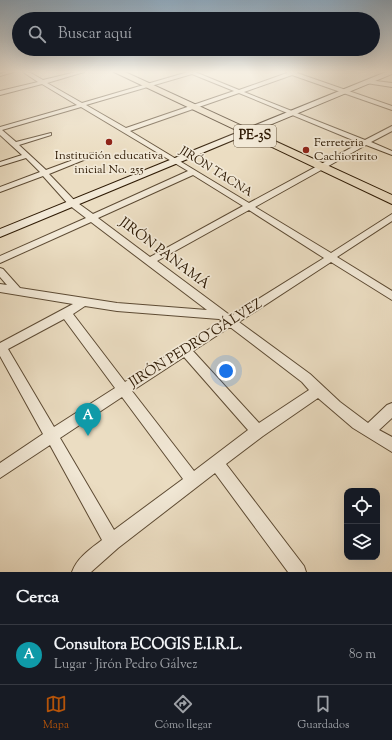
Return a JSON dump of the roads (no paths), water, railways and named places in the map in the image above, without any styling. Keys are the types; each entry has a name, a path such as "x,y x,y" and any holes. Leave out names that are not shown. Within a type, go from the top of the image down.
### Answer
{"highway":[{"name":"PE-3S","path":"180,99 326,166 392,200"},
{"name":"PE-3S","path":"326,166 392,194"}],"main road":[{"path":"0,233 69,201 171,158 319,99"},
{"path":"0,225 69,201"}],"street":[{"name":"JIRÓN TACNA","path":"69,99 171,158 392,296"},
{"path":"0,129 102,99"},
{"path":"124,131 217,99"},
{"path":"258,99 392,154"},
{"path":"366,99 392,108"},
{"path":"150,261 326,166 392,128"},
{"name":"JIRÓN PANAMÁ","path":"0,132 45,174 69,201 306,378 318,392 369,431 392,445"},
{"path":"14,145 49,134"},
{"path":"0,190 94,154"},
{"path":"0,164 26,156"},
{"path":"0,260 193,172"},
{"name":"JIRÓN PEDRO GÁLVEZ","path":"0,471 51,436 185,351 227,318 331,258 392,217"},
{"path":"0,271 16,290"},
{"path":"0,288 118,307 227,318"},
{"path":"83,302 66,313 0,347 112,542"},
{"path":"66,313 193,481"},
{"path":"185,351 258,431"},
{"path":"80,572 90,560 112,542 258,431 318,392"},
{"path":"369,431 392,409"},
{"path":"216,463 298,572"}],"place":[{"name":"Institución educativa inicial No. 255","path":"109,142"},
{"name":"Ferreteria Cachioririto","path":"306,150"},
{"name":"Consultora ECOGIS E.I.R.L.","path":"88,436"}]}
